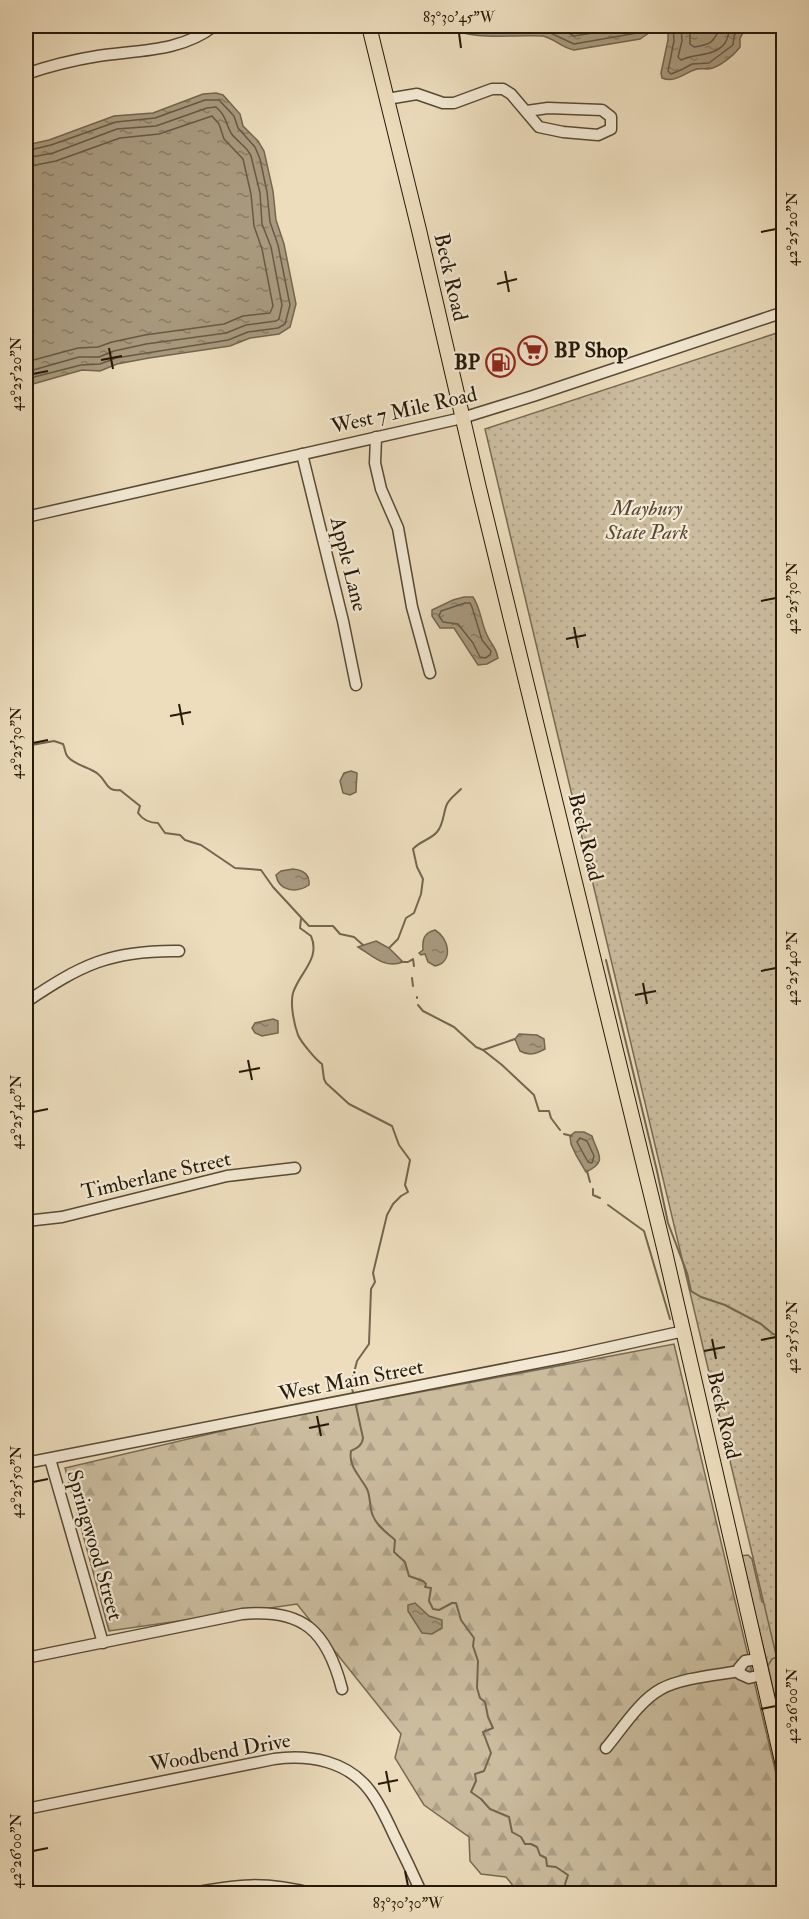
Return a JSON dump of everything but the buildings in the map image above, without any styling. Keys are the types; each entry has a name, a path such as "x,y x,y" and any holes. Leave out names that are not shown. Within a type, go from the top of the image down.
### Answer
{"main road":[{"name":"Beck Road","path":"369,26 684,1331 783,1770"}],"street":[{"path":"26,74 74,60 172,46 195,38 214,26"},
{"path":"259,26 269,26"},
{"path":"387,99 417,94 454,104 497,88 507,91 540,127 598,135 611,129 611,117 602,110 548,108 527,111"},
{"name":"West 7 Mile Road","path":"26,518 462,418 783,312"},
{"path":"376,437 375,463 381,489 398,528 412,607 430,673"},
{"name":"Apple Lane","path":"303,454 356,685"},
{"path":"26,1002 69,974 98,961 128,953 179,951"},
{"name":"Timberlane Street","path":"26,1221 62,1217 226,1176 295,1168"},
{"name":"West Main Street","path":"26,1463 544,1361 684,1331"},
{"name":"Springwood Street","path":"50,1459 103,1643"},
{"path":"26,1658 242,1614 281,1614 305,1624 323,1642 337,1669 342,1689"},
{"path":"757,1659 745,1661 739,1668 740,1674 749,1678 761,1676"},
{"path":"606,1748 643,1704 661,1689 686,1681 740,1671"},
{"name":"Woodbend Drive","path":"26,1809 274,1759 302,1757 320,1759 351,1773 371,1791 420,1893"},
{"path":"188,1893 257,1884 284,1886 314,1893"}],"green space":[{"name":"Maybury State Park","path":"784,331 783,1684 485,429"},
{"path":"674,1344 783,1803 783,1893 519,1893 506,1877 481,1874 470,1861 469,1837 424,1805 395,1758 401,1734 297,1604 109,1631 65,1468 256,1423"},
{"path":"748,1555 752,1559 762,1602 783,1609 780,1657 772,1659 768,1666 740,1556"},
{"path":"783,1654 783,1737 768,1666 772,1659"}],"water":[{"path":"446,26 659,26 640,39 574,50 543,36 480,36"},
{"path":"668,26 747,26 740,38 740,47 726,61 712,68 696,69 679,77 667,79 662,78 661,73 668,40"},
{"path":"203,94 223,95 240,114 243,126 258,141 264,151 273,191 276,220 284,244 296,304 290,327 279,334 250,338 230,346 117,364 100,371 82,370 26,386 26,145 49,140 114,116 153,113"},
{"path":"464,597 473,597 485,630 495,648 498,658 487,664 478,665 454,628 440,628 432,616 432,610"},
{"path":"351,771 357,773 356,792 350,795 343,793 340,781 344,773"},
{"path":"293,869 305,873 309,885 294,890 281,885 276,875 281,871"},
{"path":"435,930 444,938 447,955 441,964 435,966 428,962 425,954 419,953 423,950 424,937"},
{"path":"376,941 389,948 403,962 384,963 358,947"},
{"path":"273,1019 278,1021 278,1033 262,1036 255,1033 252,1028 255,1023"},
{"path":"519,1034 537,1035 544,1039 545,1049 532,1054 520,1051 515,1039"},
{"path":"575,1132 584,1132 592,1136 600,1157 597,1164 586,1172 571,1144 570,1136"},
{"path":"415,1603 429,1616 442,1620 442,1628 432,1634 422,1633 408,1611 408,1605"}],"waterway":[{"path":"26,746 54,741 63,744 71,760 95,772 109,788 120,790 140,806 138,813 144,819 158,823 165,833 180,835 185,840 201,845 235,868 261,870 273,887 309,926 333,926 340,934 354,937 363,945"},
{"path":"389,948 398,939 406,918 414,913 421,894 423,879 417,867 413,849 437,832 447,804 461,789"},
{"path":"301,919 300,928 311,936 313,952 293,993 293,1014 298,1035 322,1064 326,1083 349,1104 392,1126 399,1145 410,1160 405,1185 408,1192 393,1204 387,1215 373,1273 375,1282 371,1289 369,1344 357,1361 351,1385 354,1396"},
{"path":"401,962 413,959 414,966"},
{"path":"606,960 668,1223 687,1273 691,1291 725,1305 761,1324 773,1334 784,1337"},
{"path":"412,978 413,986"},
{"path":"418,1005 423,1011 454,1027 476,1047 502,1065 534,1095 539,1111 549,1111 560,1130"},
{"path":"483,1050 515,1039"},
{"path":"564,1134 572,1136"},
{"path":"587,1171 590,1182"},
{"path":"593,1189 593,1195 600,1198"},
{"path":"608,1205 644,1231 670,1319"},
{"path":"355,1401 363,1438 360,1445 351,1451 351,1461 367,1489 375,1520 395,1540 394,1552 405,1562 409,1576 423,1581 426,1584 425,1587 431,1588 429,1601 433,1609 439,1610 456,1603 461,1620 474,1638 473,1646 478,1661 477,1688 480,1698 485,1702 493,1728 483,1732 491,1753 484,1771 475,1774 476,1781 471,1792 490,1809 509,1817 512,1832 521,1837 525,1844 537,1847 540,1855 546,1858 547,1866 556,1867 568,1875 565,1884 566,1894"}],"place":[{"name":"BP Shop","path":"533,350"},
{"name":"BP","path":"501,362"}]}
